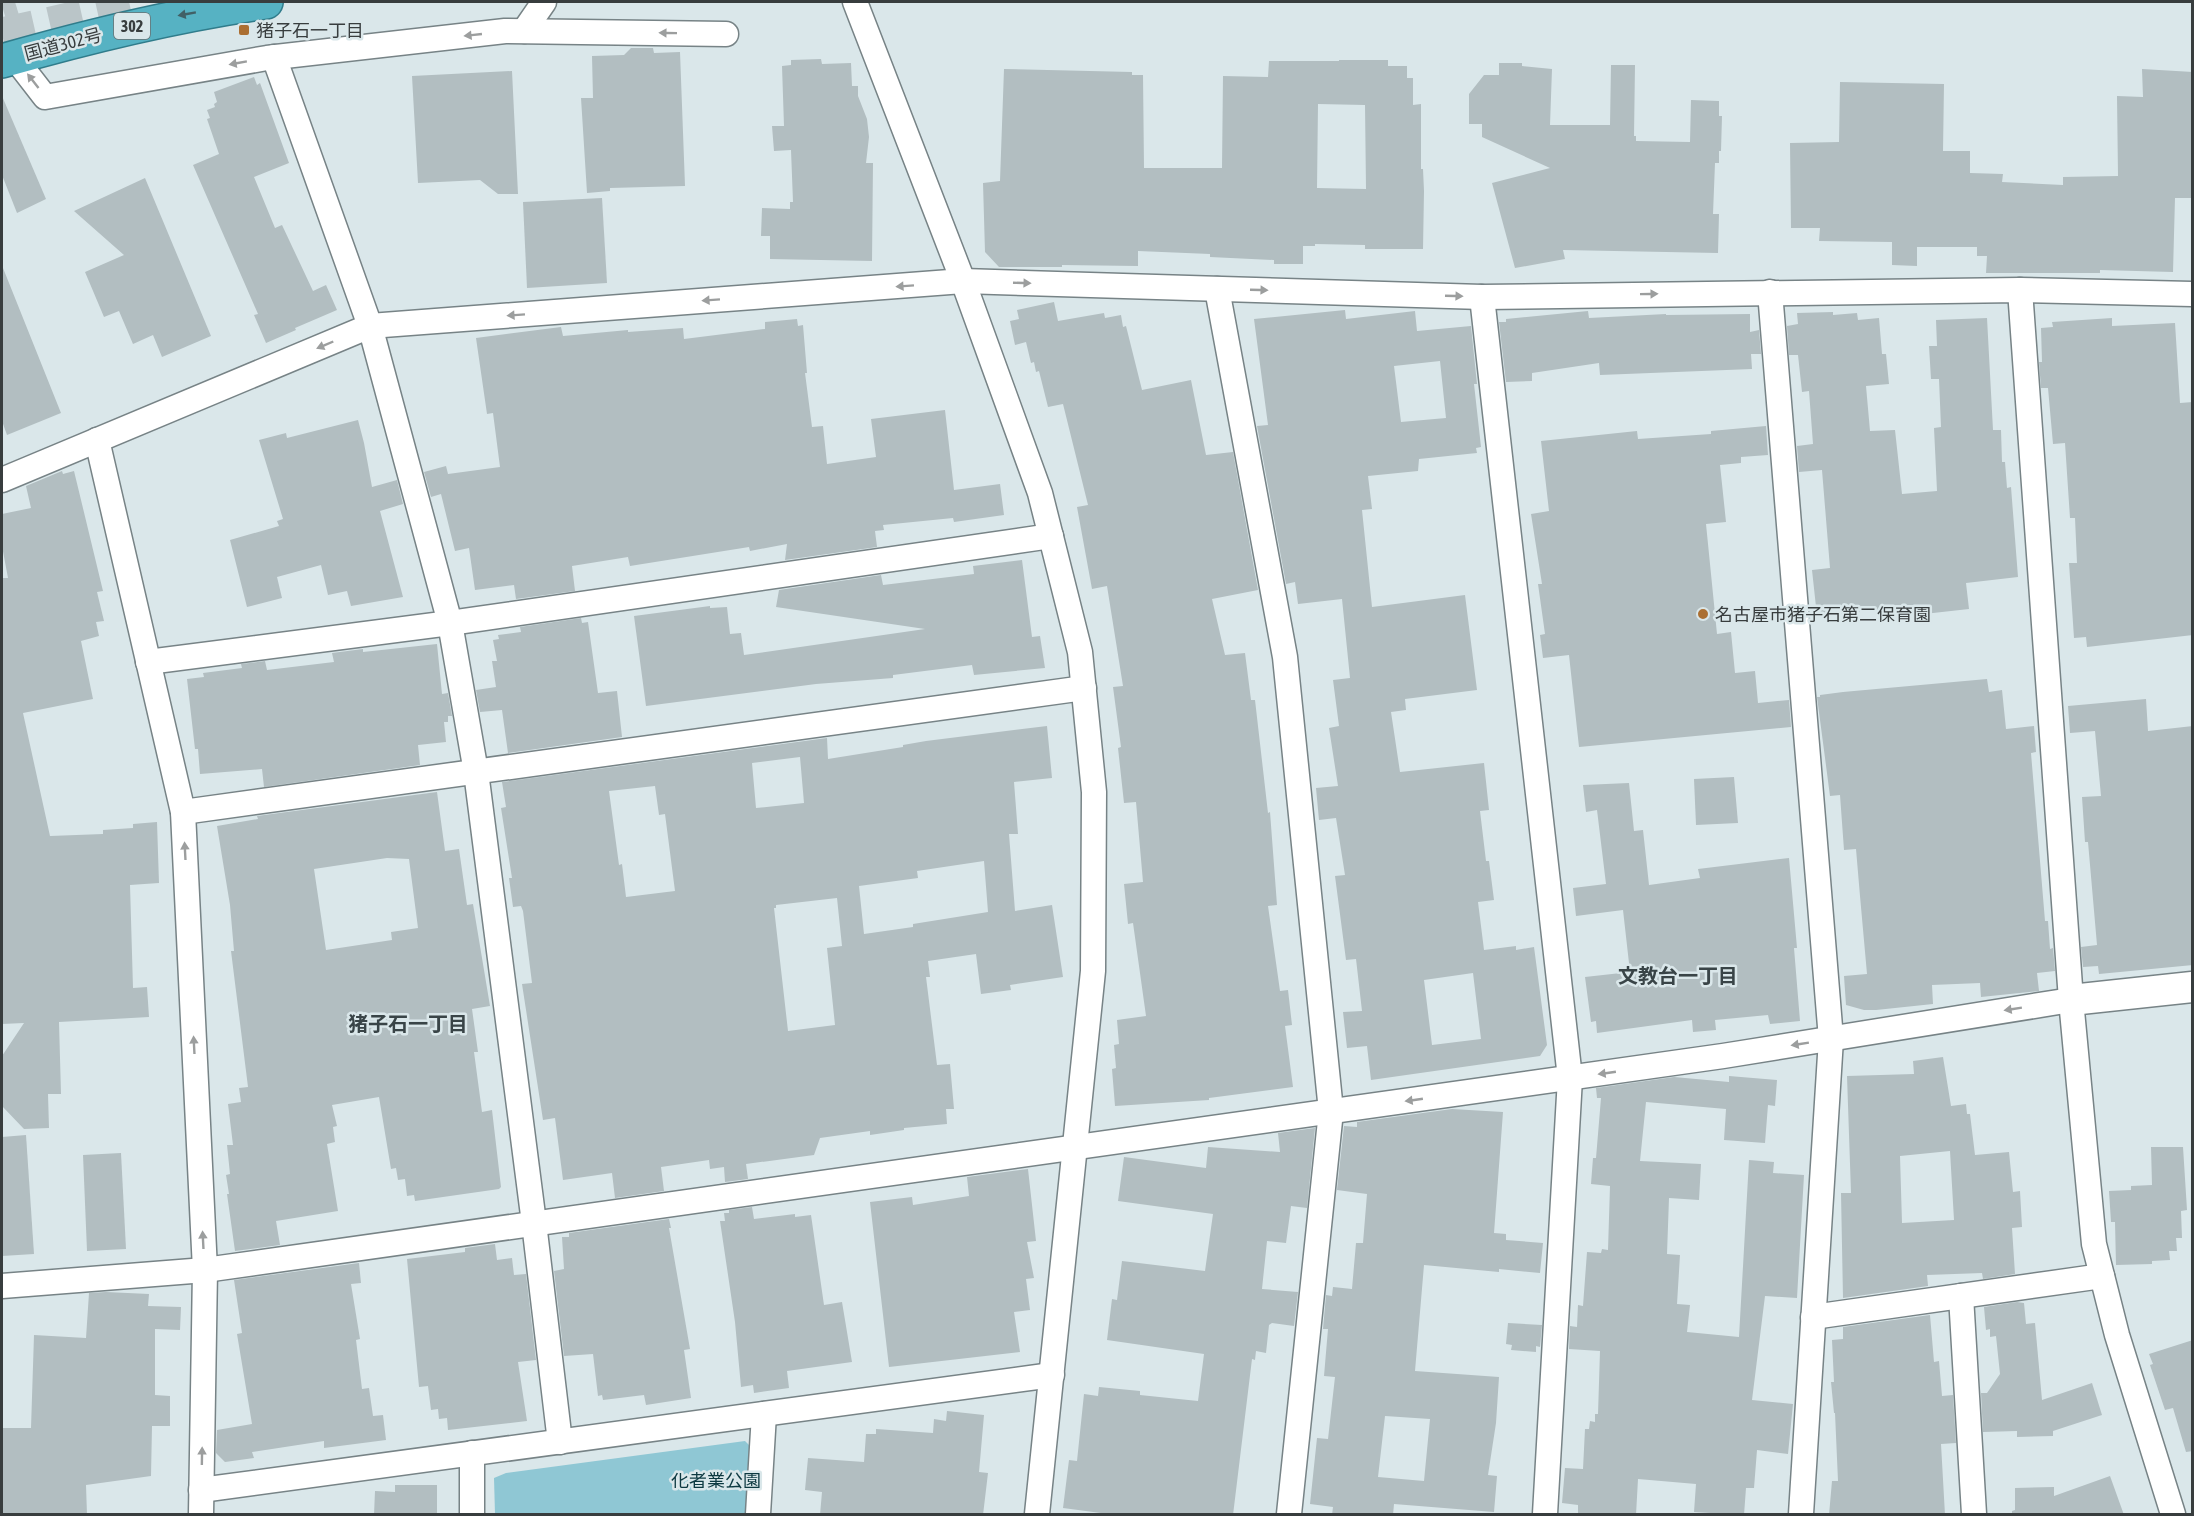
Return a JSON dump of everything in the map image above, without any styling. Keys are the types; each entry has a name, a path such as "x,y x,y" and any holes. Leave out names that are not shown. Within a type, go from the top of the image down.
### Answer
{"highway":[{"name":"国道302号","path":"8,59 169,17 266,2"}],"street":[{"path":"524,32 544,2"},
{"path":"855,2 963,281 1040,493 1080,652 1094,792 1094,971 1037,1515"},
{"path":"8,59 45,97 274,57 505,31 726,34"},
{"path":"274,57 370,326 450,623 476,772 560,1442"},
{"path":"2,480 370,326 963,281 1482,297 2020,290 2193,294"},
{"path":"1217,289 1285,657 1331,1112 1289,1515"},
{"path":"2020,290 2071,1000 2094,1244 2117,1335 2174,1515"},
{"path":"1770,292 1831,1039 1801,1515"},
{"path":"1482,297 1570,1078 1545,1515"},
{"path":"97,440 183,812 205,1270 201,1515"},
{"path":"148,662 450,623 1051,536"},
{"path":"183,812 1084,688"},
{"path":"2,1286 205,1270 1570,1078 2071,1000 2193,987"},
{"path":"1813,1317 2102,1276"},
{"path":"1961,1296 1974,1515"},
{"path":"201,1490 1052,1375"},
{"path":"758,1515 764,1414"},
{"path":"472,1454 472,1515"}],"green space":[{"name":"化者業公園","path":"745,1441 754,1450 748,1514 495,1514 494,1478 506,1473"}],"building":[{"path":"631,48 653,48 654,53 680,52 685,186 610,188 610,191 587,193 581,98 593,98 592,56 624,55"},
{"path":"821,59 822,64 851,63 852,86 858,86 858,96 867,119 869,137 866,163 873,163 872,261 770,259 770,236 761,236 762,208 790,209 790,202 793,202 791,150 774,151 772,126 784,126 782,66 791,65 791,60"},
{"path":"1388,60 1388,66 1407,66 1407,78 1413,78 1413,105 1421,104 1423,249 1365,249 1365,245 1315,244 1315,246 1303,246 1303,264 1274,264 1274,260 1210,257 1210,254 1138,251 1138,266 1062,265 1062,267 999,267 985,252 983,183 1000,181 1004,69 1132,72 1132,75 1143,75 1144,168 1222,168 1223,76 1268,77 1269,61","holes":["1318,104 1365,105 1366,189 1317,188"]},
{"path":"1499,63 1522,63 1522,66 1552,69 1550,125 1610,125 1611,65 1635,65 1634,136 1636,136 1636,141 1690,142 1691,100 1719,101 1719,116 1722,116 1721,151 1719,151 1719,163 1715,163 1713,214 1719,214 1718,253 1563,250 1565,259 1515,268 1492,183 1550,168 1482,137 1482,124 1469,124 1469,94 1484,75 1499,75"},
{"path":"2142,69 2193,72 2193,198 2175,198 2173,272 2100,270 2100,273 1986,273 1987,256 1977,256 1977,247 1917,247 1917,266 1892,265 1892,242 1819,241 1820,228 1791,228 1790,143 1839,142 1840,82 1944,84 1943,151 1970,151 1970,173 2003,174 2002,182 2063,185 2063,177 2118,176 2117,96 2143,97"},
{"path":"512,71 518,194 498,194 480,180 418,183 412,76"},
{"path":"254,77 257,85 260,83 289,163 254,177 275,228 282,225 313,291 326,285 337,310 266,343 254,315 258,314 193,165 219,154 207,119 210,118 207,110 215,107 214,104 217,102 214,92"},
{"path":"2,96 46,199 17,213 2,175"},
{"path":"145,178 211,336 162,357 153,335 133,344 119,311 104,317 85,272 124,255 74,211"},
{"path":"602,198 607,283 527,288 523,202"},
{"path":"3,268 61,413 7,435 2,421"},
{"path":"1054,302 1058,321 1104,313 1105,318 1121,315 1123,327 1126,326 1142,390 1191,380 1206,455 1233,452 1258,590 1212,599 1225,655 1245,653 1251,700 1255,700 1268,813 1270,812 1277,905 1268,906 1280,991 1288,990 1292,1025 1285,1026 1293,1087 1209,1098 1209,1100 1115,1106 1112,1069 1116,1068 1114,1045 1119,1044 1117,1020 1146,1016 1133,923 1128,924 1124,884 1143,882 1136,802 1124,803 1118,748 1121,747 1113,687 1123,686 1107,586 1092,589 1077,507 1088,505 1063,404 1048,407 1039,371 1036,372 1034,362 1031,363 1026,342 1015,345 1010,321 1019,319 1017,310"},
{"path":"1345,310 1346,319 1415,311 1417,331 1471,326 1481,447 1476,448 1477,453 1419,459 1418,471 1368,476 1372,509 1362,510 1372,607 1465,595 1477,690 1405,699 1406,710 1391,712 1400,772 1484,763 1489,810 1480,811 1486,861 1489,861 1494,900 1478,902 1484,950 1516,946 1516,950 1534,947 1547,1045 1540,1056 1371,1080 1367,1046 1347,1048 1343,1012 1362,1011 1356,959 1346,960 1335,876 1345,875 1336,818 1319,820 1316,788 1338,786 1329,728 1339,726 1333,680 1350,678 1342,599 1298,604 1295,582 1286,584 1257,426 1268,425 1254,319","holes":["1440,361 1446,418 1401,422 1394,366","1473,973 1481,1039 1432,1045 1424,980"]},
{"path":"1588,311 1589,318 1666,314 1750,314 1750,332 1759,330 1761,354 1751,354 1752,369 1600,375 1599,363 1532,373 1532,381 1506,382 1499,322 1506,322 1506,319"},
{"path":"1833,312 1833,315 1857,313 1858,320 1879,318 1882,354 1886,354 1889,384 1866,386 1870,431 1895,430 1902,494 1937,491 1934,428 1941,427 1939,379 1931,379 1929,346 1937,346 1936,320 1987,318 1993,430 2001,430 2002,462 2005,462 2007,488 2011,487 2018,577 1966,583 1969,609 1915,615 1914,607 1817,616 1812,570 1830,568 1822,470 1799,472 1797,446 1813,444 1809,391 1802,392 1798,355 1789,355 1787,326 1798,324 1797,313"},
{"path":"2112,318 2112,326 2175,323 2180,403 2193,402 2193,635 2087,647 2086,637 2074,638 2069,563 2077,563 2075,518 2070,518 2065,443 2053,444 2048,388 2041,388 2039,362 2042,362 2041,328 2053,327 2052,322"},
{"path":"797,319 798,326 803,325 807,373 805,373 812,427 823,426 827,464 876,457 871,419 945,410 954,490 1000,484 1004,515 954,522 953,518 883,525 884,530 875,531 877,547 785,560 787,544 750,551 749,547 630,566 628,557 572,566 575,591 516,599 514,585 475,590 469,548 455,551 441,494 431,497 424,472 446,466 448,474 500,467 493,413 487,414 476,338 561,327 563,336 683,328 684,339 765,329 765,322"},
{"path":"358,420 372,487 397,480 403,504 380,511 403,597 351,606 347,591 328,595 321,565 277,577 282,598 247,607 230,540 279,526 277,521 283,519 259,440 286,433 287,438"},
{"path":"1766,426 1768,455 1741,457 1741,463 1720,465 1726,522 1706,524 1717,634 1731,632 1735,673 1755,671 1758,703 1789,700 1791,727 1579,747 1569,655 1543,658 1540,635 1545,634 1538,584 1542,584 1531,514 1549,511 1541,441 1637,431 1638,439 1711,434 1711,431"},
{"path":"62,471 63,474 74,471 103,591 97,592 104,621 96,622 99,636 81,641 93,699 23,713 50,836 103,834 103,830 133,828 133,824 157,822 159,883 130,885 133,988 147,987 149,1017 59,1022 61,1094 48,1094 49,1128 24,1129 2,1106 2,1056 24,1023 2,1024 2,578 8,578 2,546 2,514 31,508 26,486"},
{"path":"1022,560 1032,637 1040,636 1045,668 974,675 972,665 893,675 893,678 816,684 646,706 634,616 710,606 710,608 727,607 730,634 741,633 744,655 925,629 776,607 779,590 881,575 883,585 974,574 973,566"},
{"path":"581,618 582,623 588,622 598,693 617,691 622,737 508,753 502,710 480,712 476,690 496,687 492,661 497,661 493,640 499,639 498,635 521,632 520,627"},
{"path":"437,644 442,694 448,693 452,716 448,716 448,722 444,722 446,742 418,745 420,765 264,787 262,769 200,774 187,679 204,677 203,673 242,668 241,664 265,661 267,670 334,662 332,653"},
{"path":"1987,679 1989,692 2002,690 2006,729 2034,726 2036,752 2031,753 2045,921 2048,921 2050,949 2053,948 2055,971 2037,973 2039,991 1981,997 1980,983 1932,985 1933,1004 1876,1010 1864,1010 1846,1005 1844,976 1867,974 1856,849 1844,850 1840,795 1830,796 1817,697 1843,692"},
{"path":"2146,699 2148,731 2193,726 2193,965 2099,974 2098,966 2083,967 2081,947 2097,945 2082,797 2101,796 2095,731 2070,733 2068,706"},
{"path":"1047,726 1052,778 1014,782 1018,834 1009,834 1015,911 1052,905 1063,977 1010,985 1011,990 981,994 976,954 928,961 930,977 926,977 937,1065 950,1064 954,1109 946,1109 947,1124 904,1128 904,1130 870,1135 870,1131 820,1138 814,1155 746,1164 748,1179 725,1182 724,1167 710,1169 709,1160 661,1167 664,1191 615,1198 612,1173 563,1180 555,1118 543,1120 522,984 532,983 523,911 521,906 513,907 509,878 512,878 501,808 506,807 502,782 827,738 828,759 926,741","holes":["800,757 804,803 756,808 752,763","655,786 659,815 665,814 675,891 626,897 622,864 619,865 609,791","984,861 988,912 864,934 859,886 918,878 917,871","837,898 842,946 827,948 835,1025 788,1031 774,908 776,905"]},
{"path":"1734,777 1738,823 1696,825 1694,779"},
{"path":"1629,783 1634,831 1643,830 1649,885 1700,878 1698,869 1789,858 1797,948 1794,948 1800,1021 1770,1024 1768,1015 1715,1020 1716,1030 1693,1032 1692,1020 1597,1033 1596,1021 1591,1022 1585,977 1630,972 1623,910 1576,916 1573,888 1606,884 1597,810 1586,812 1583,785"},
{"path":"437,792 445,851 459,849 467,905 473,904 490,1006 472,1009 478,1052 474,1052 482,1112 492,1110 501,1187 499,1189 415,1201 414,1195 407,1196 405,1179 398,1180 396,1168 391,1169 379,1097 332,1105 337,1126 333,1127 335,1142 327,1144 338,1211 276,1221 280,1245 235,1251 226,1175 230,1174 227,1145 233,1145 228,1104 241,1102 239,1088 248,1087 231,951 234,951 230,905 217,826 258,819 257,816","holes":["387,858 409,859 418,928 391,932 392,940 326,950 314,869"]},
{"path":"1943,1057 1951,1106 1966,1104 1967,1114 1970,1114 1975,1155 2009,1152 2013,1192 2020,1191 2022,1227 2012,1228 2015,1274 1983,1279 1982,1273 1927,1275 1928,1286 1843,1298 1841,1193 1851,1193 1847,1076 1914,1074 1913,1061","holes":["1950,1151 1954,1220 1902,1223 1900,1156"]},
{"path":"1729,1076 1777,1080 1775,1106 1768,1105 1765,1143 1724,1140 1726,1109 1646,1102 1640,1161 1701,1164 1699,1200 1669,1198 1667,1254 1680,1255 1677,1304 1690,1305 1687,1332 1739,1337 1749,1160 1774,1162 1773,1173 1804,1175 1797,1298 1765,1296 1752,1400 1793,1404 1788,1454 1757,1450 1754,1488 1746,1488 1744,1515 1694,1512 1696,1484 1638,1479 1636,1515 1578,1515 1578,1505 1562,1503 1565,1468 1583,1469 1585,1429 1589,1429 1590,1421 1595,1422 1595,1414 1598,1414 1600,1351 1569,1349 1570,1326 1577,1327 1578,1305 1583,1306 1587,1252 1601,1253 1602,1249 1608,1250 1610,1186 1591,1184 1593,1158 1596,1158 1601,1098 1597,1098 1596,1088 1674,1077 1729,1082"},
{"path":"1452,1109 1503,1112 1494,1233 1506,1234 1506,1240 1543,1243 1540,1273 1499,1269 1499,1272 1424,1265 1415,1371 1499,1377 1496,1423 1488,1475 1497,1476 1494,1512 1394,1504 1393,1515 1332,1515 1333,1507 1310,1504 1317,1438 1328,1439 1335,1377 1324,1376 1328,1329 1323,1329 1326,1295 1332,1296 1333,1287 1352,1289 1356,1243 1363,1243 1367,1194 1337,1190 1344,1126 1357,1127 1357,1122","holes":["1385,1416 1430,1419 1424,1481 1378,1477"]},
{"path":"1315,1128 1307,1208 1291,1206 1286,1243 1267,1241 1262,1289 1298,1292 1294,1326 1272,1323 1269,1325 1266,1353 1256,1351 1255,1360 1252,1359 1233,1515 1116,1515 1063,1508 1069,1460 1077,1461 1084,1394 1098,1396 1099,1387 1140,1391 1140,1395 1198,1401 1204,1354 1107,1340 1112,1299 1117,1300 1122,1261 1205,1271 1213,1214 1118,1201 1124,1157 1206,1168 1208,1147 1280,1152 1278,1133"},
{"path":"26,1135 34,1254 2,1256 2,1137"},
{"path":"2151,1147 2183,1147 2187,1210 2181,1211 2182,1238 2176,1238 2177,1251 2169,1251 2170,1260 2152,1261 2152,1264 2116,1265 2115,1222 2111,1222 2109,1191 2131,1190 2131,1186 2152,1185"},
{"path":"121,1153 126,1249 87,1251 83,1155"},
{"path":"1028,1169 1036,1241 1027,1242 1034,1278 1026,1279 1030,1310 1014,1312 1020,1352 889,1367 870,1202 912,1197 913,1205 969,1196 967,1177"},
{"path":"752,1207 754,1219 795,1214 795,1217 811,1215 824,1305 842,1302 852,1362 787,1371 789,1388 754,1393 753,1385 741,1387 735,1322 720,1221 725,1221 724,1213 729,1213 729,1210"},
{"path":"669,1219 690,1349 684,1350 691,1398 646,1405 644,1395 603,1400 602,1395 598,1396 593,1354 564,1356 554,1271 564,1269 562,1237 569,1237 569,1233"},
{"path":"495,1244 497,1260 512,1258 514,1275 526,1274 536,1360 518,1362 527,1421 448,1430 447,1418 439,1419 438,1409 431,1410 428,1386 419,1387 407,1259 465,1252 465,1248"},
{"path":"359,1263 361,1283 351,1284 360,1339 356,1340 362,1389 369,1388 373,1416 383,1415 386,1440 324,1448 324,1441 252,1452 254,1458 225,1462 216,1453 217,1430 252,1424 237,1334 242,1333 234,1280"},
{"path":"89,1293 149,1294 148,1306 181,1307 180,1330 155,1329 155,1395 170,1396 170,1426 152,1426 151,1476 86,1485 87,1515 2,1515 2,1428 31,1428 34,1335 86,1338"},
{"path":"2024,1303 2026,1324 2035,1323 2042,1400 2092,1383 2102,1415 2053,1431 2053,1436 2017,1437 2017,1431 1983,1432 1981,1393 1987,1393 2000,1374 1996,1336 1990,1337 1990,1329 1986,1330 1984,1307"},
{"path":"1930,1315 1934,1362 1939,1361 1942,1396 1953,1395 1956,1443 1941,1444 1945,1515 1829,1515 1832,1481 1838,1481 1835,1413 1831,1382 1834,1382 1832,1340 1843,1339 1843,1327"},
{"path":"1508,1323 1542,1325 1540,1347 1536,1346 1536,1352 1511,1350 1512,1345 1506,1344"},
{"path":"2193,1340 2193,1451 2186,1452 2173,1408 2165,1410 2150,1365 2153,1364 2149,1354"},
{"path":"947,1411 984,1415 979,1472 988,1473 983,1515 820,1515 822,1492 805,1490 808,1458 864,1462 866,1434 876,1434 876,1429 933,1433 934,1419 946,1421"},
{"path":"2110,1476 2124,1515 2012,1515 2012,1511 2015,1510 2015,1488 2054,1487 2054,1496"},
{"path":"395,1485 437,1485 437,1515 374,1515 375,1491 395,1492"}],"tunnel":[{"path":"2,6 15,2"},
{"path":"2,34 144,2"}],"place":[{"name":"猪子石一丁目","path":"244,30"},
{"name":"名古屋市猪子石第二保育園","path":"1703,614"}],"district":[{"name":"文教台一丁目","path":"1678,975"},
{"name":"猪子石一丁目","path":"408,1023"}]}
